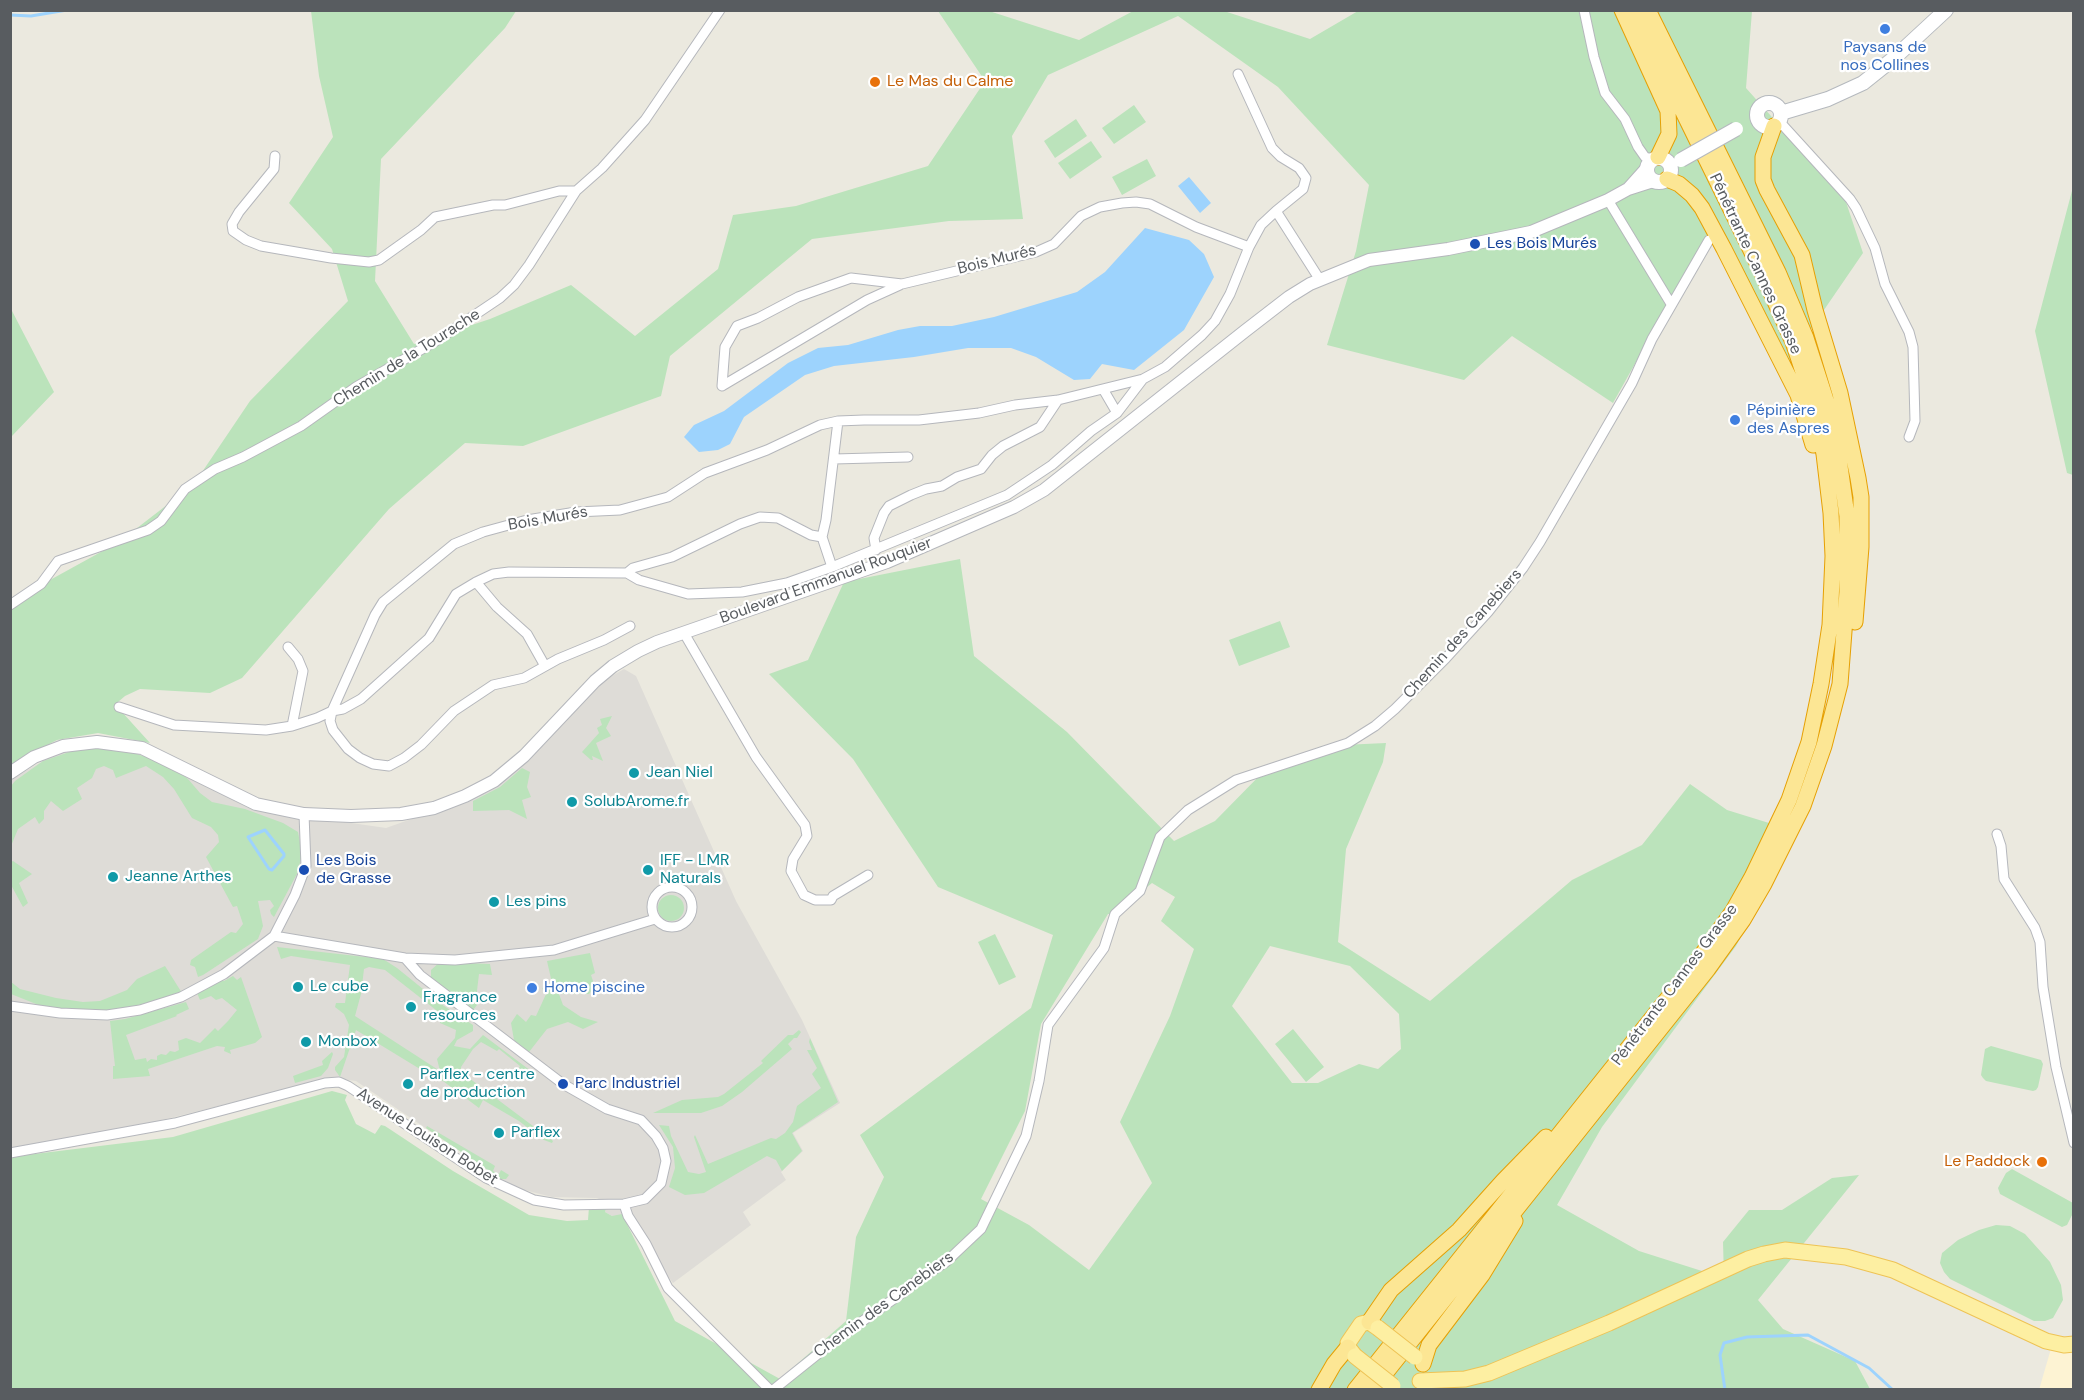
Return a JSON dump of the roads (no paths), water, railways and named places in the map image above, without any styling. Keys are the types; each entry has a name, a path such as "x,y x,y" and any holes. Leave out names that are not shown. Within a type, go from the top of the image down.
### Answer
{"highway":[{"path":"1623,10 1668,111 1669,134 1661,167 1692,195 1702,208 1798,395 1812,437 1821,481 1832,513"},
{"name":"Pénétrante Cannes Grasse","path":"1355,1389 1696,963 1733,911 1789,800 1809,742 1821,684 1830,625 1833,556 1832,513 1815,408 1793,342 1739,224 1633,10"},
{"name":"Pénétrante Cannes Grasse","path":"1372,1389 1708,969 1743,920 1764,884 1803,806 1824,746 1840,684 1847,592 1847,516 1838,452 1827,403 1806,338 1778,272 1648,10"},
{"path":"1778,120 1763,157 1763,180 1802,255 1815,310 1840,393 1861,497 1861,547 1857,603 1850,652 1840,684"},
{"path":"1373,1325 1391,1290 1446,1244 1549,1134 1576,1113"},
{"path":"1419,1361 1492,1260 1538,1180"},
{"path":"1319,1389 1334,1364 1351,1352"}],"main road":[{"path":"1778,120 1777,106 1766,103 1758,111 1758,119 1766,126 1863,83 1946,10"},
{"path":"1661,167 1758,119"},
{"path":"1415,1385 1489,1373 1609,1323 1748,1259 1785,1250 1846,1257 1893,1270 2046,1341 2064,1345 2073,1344"},
{"path":"1395,1388 1351,1352 1349,1338 1361,1324 1373,1325 1419,1361 1425,1374 1415,1385"}],"street":[{"name":"Chemin de la Tourache","path":"10,605 41,584 58,561 148,530 161,521 185,489 215,470 301,426 356,387 436,340 500,298 514,285 529,265 576,190 602,168 645,120 720,10"},
{"path":"1584,10 1594,57 1605,93 1625,119 1645,157 1661,167"},
{"name":"Bois Murés","path":"333,711 375,615 383,602 454,544 483,532 527,520 576,512 620,510 668,497 705,473 767,450 820,425 838,422 919,420 1058,400 1143,379 1165,367 1215,321 1230,294 1249,247 1261,225 1303,189 1305,178 1299,168 1281,157 1272,148 1238,74"},
{"path":"1778,120 1850,200 1875,248 1885,284 1909,332 1912,347 1915,421 1909,437"},
{"path":"275,156 274,169 239,212 232,224 233,231 261,246 331,258 369,262 379,260 435,217 493,205 505,205 559,191 576,190"},
{"name":"Boulevard Emmanuel Rouquier","path":"10,773 34,757 63,746 97,742 142,748 256,804 304,814 351,816 401,814 434,808 494,781 524,756 595,681 613,666 657,642 887,562 1014,507 1044,490 1289,297 1320,280 1369,260 1448,249 1531,232 1608,200 1661,167"},
{"path":"1608,200 1671,304"},
{"name":"Bois Murés","path":"902,284 851,278 798,297 737,326 724,347 722,386 867,300 902,284 1036,252 1054,244 1081,216 1100,207 1136,202 1150,204 1196,227 1249,247"},
{"path":"1276,211 1320,280"},
{"name":"Chemin des Canebiers","path":"771,1389 920,1278 946,1262 981,1229 1026,1136 1039,1081 1048,1025 1104,948 1114,914 1140,891 1160,837 1188,810 1236,780 1348,743 1375,726 1446,658 1488,612 1523,568 1540,542 1632,383 1671,304 1709,240"},
{"name":"Bois Murés","path":"119,707 174,725 266,730 292,726 343,709 361,699 429,638 456,594 493,574 509,572 627,573 639,580 688,594 742,592 787,583 876,550 1007,495 1052,465 1117,412 1143,379"},
{"path":"1103,389 1117,412"},
{"path":"876,550 874,538 889,506 911,495 942,486 957,477 981,469 1003,446 1040,427 1058,400"},
{"path":"832,567 822,537 838,422"},
{"path":"834,459 908,456"},
{"name":"Bois Murés","path":"627,573 633,568 672,557 740,524 760,517 778,518 811,535 822,537"},
{"path":"476,582 497,607 527,634 545,666"},
{"path":"333,711 330,721 333,730 348,748 373,765 388,766 420,745 454,711 493,685 524,678 630,626"},
{"path":"684,633 756,757 805,825 807,836 792,859 791,871 804,895 815,900 831,900 833,896 868,875"},
{"path":"288,647 298,659 303,671 292,726"},
{"path":"10,1006 60,1013 107,1015 140,1010 181,997 224,974 274,936 295,895 306,866 304,814"},
{"path":"1997,834 2001,846 2004,879 2035,928 2040,942 2043,987 2056,1066 2073,1143"},
{"path":"674,887 689,896 692,904 691,914 687,921 679,927 670,928 655,919 652,901 664,888 674,887"},
{"path":"274,936 405,958 455,960 554,950 655,919"},
{"name":"Avenue Louison Bobet","path":"10,1153 175,1123 325,1083 339,1082 358,1092 486,1178 534,1200 564,1205 624,1204 645,1199 661,1183 666,1161 663,1148 656,1136 641,1120 607,1109 563,1084 420,975 405,958"},
{"path":"624,1204 628,1216 646,1244 668,1288 771,1389"}],"water":[{"path":"1189,177 1211,203 1200,213 1178,186"},
{"path":"1145,228 1189,240 1204,254 1214,277 1184,330 1134,370 1102,364 1090,379 1074,380 1036,357 1011,348 968,348 834,366 805,375 744,417 730,444 718,450 699,452 684,437 694,425 724,411 788,363 818,348 848,345 920,326 952,326 994,317 1077,292 1105,272"}],"waterway":[{"path":"10,15 31,16 67,10"},
{"path":"265,830 284,854 272,870 269,869 248,837 265,830"},
{"path":"1725,1390 1720,1355 1724,1343 1747,1337 1808,1335 1869,1368 1893,1390"}],"place":[{"name":"Paysans de nos Collines","path":"1885,29"},
{"name":"Le Mas du Calme","path":"875,82"},
{"name":"Les Bois Murés","path":"1475,244"},
{"name":"Pépinière des Aspres","path":"1735,420"},
{"name":"Jean Niel","path":"634,773"},
{"name":"SolubArome.fr","path":"572,802"},
{"name":"Les Bois de Grasse","path":"304,870"},
{"name":"IFF - LMR Naturals","path":"648,870"},
{"name":"Jeanne Arthes","path":"113,877"},
{"name":"Les pins","path":"494,902"},
{"name":"Le cube","path":"298,987"},
{"name":"Home piscine","path":"532,988"},
{"name":"Fragrance resources","path":"411,1007"},
{"name":"Monbox","path":"306,1042"},
{"name":"Parflex - centre de production","path":"408,1084"},
{"name":"Parc Industriel","path":"563,1084"},
{"name":"Parflex","path":"499,1133"},
{"name":"Le Paddock","path":"2042,1162"}]}
